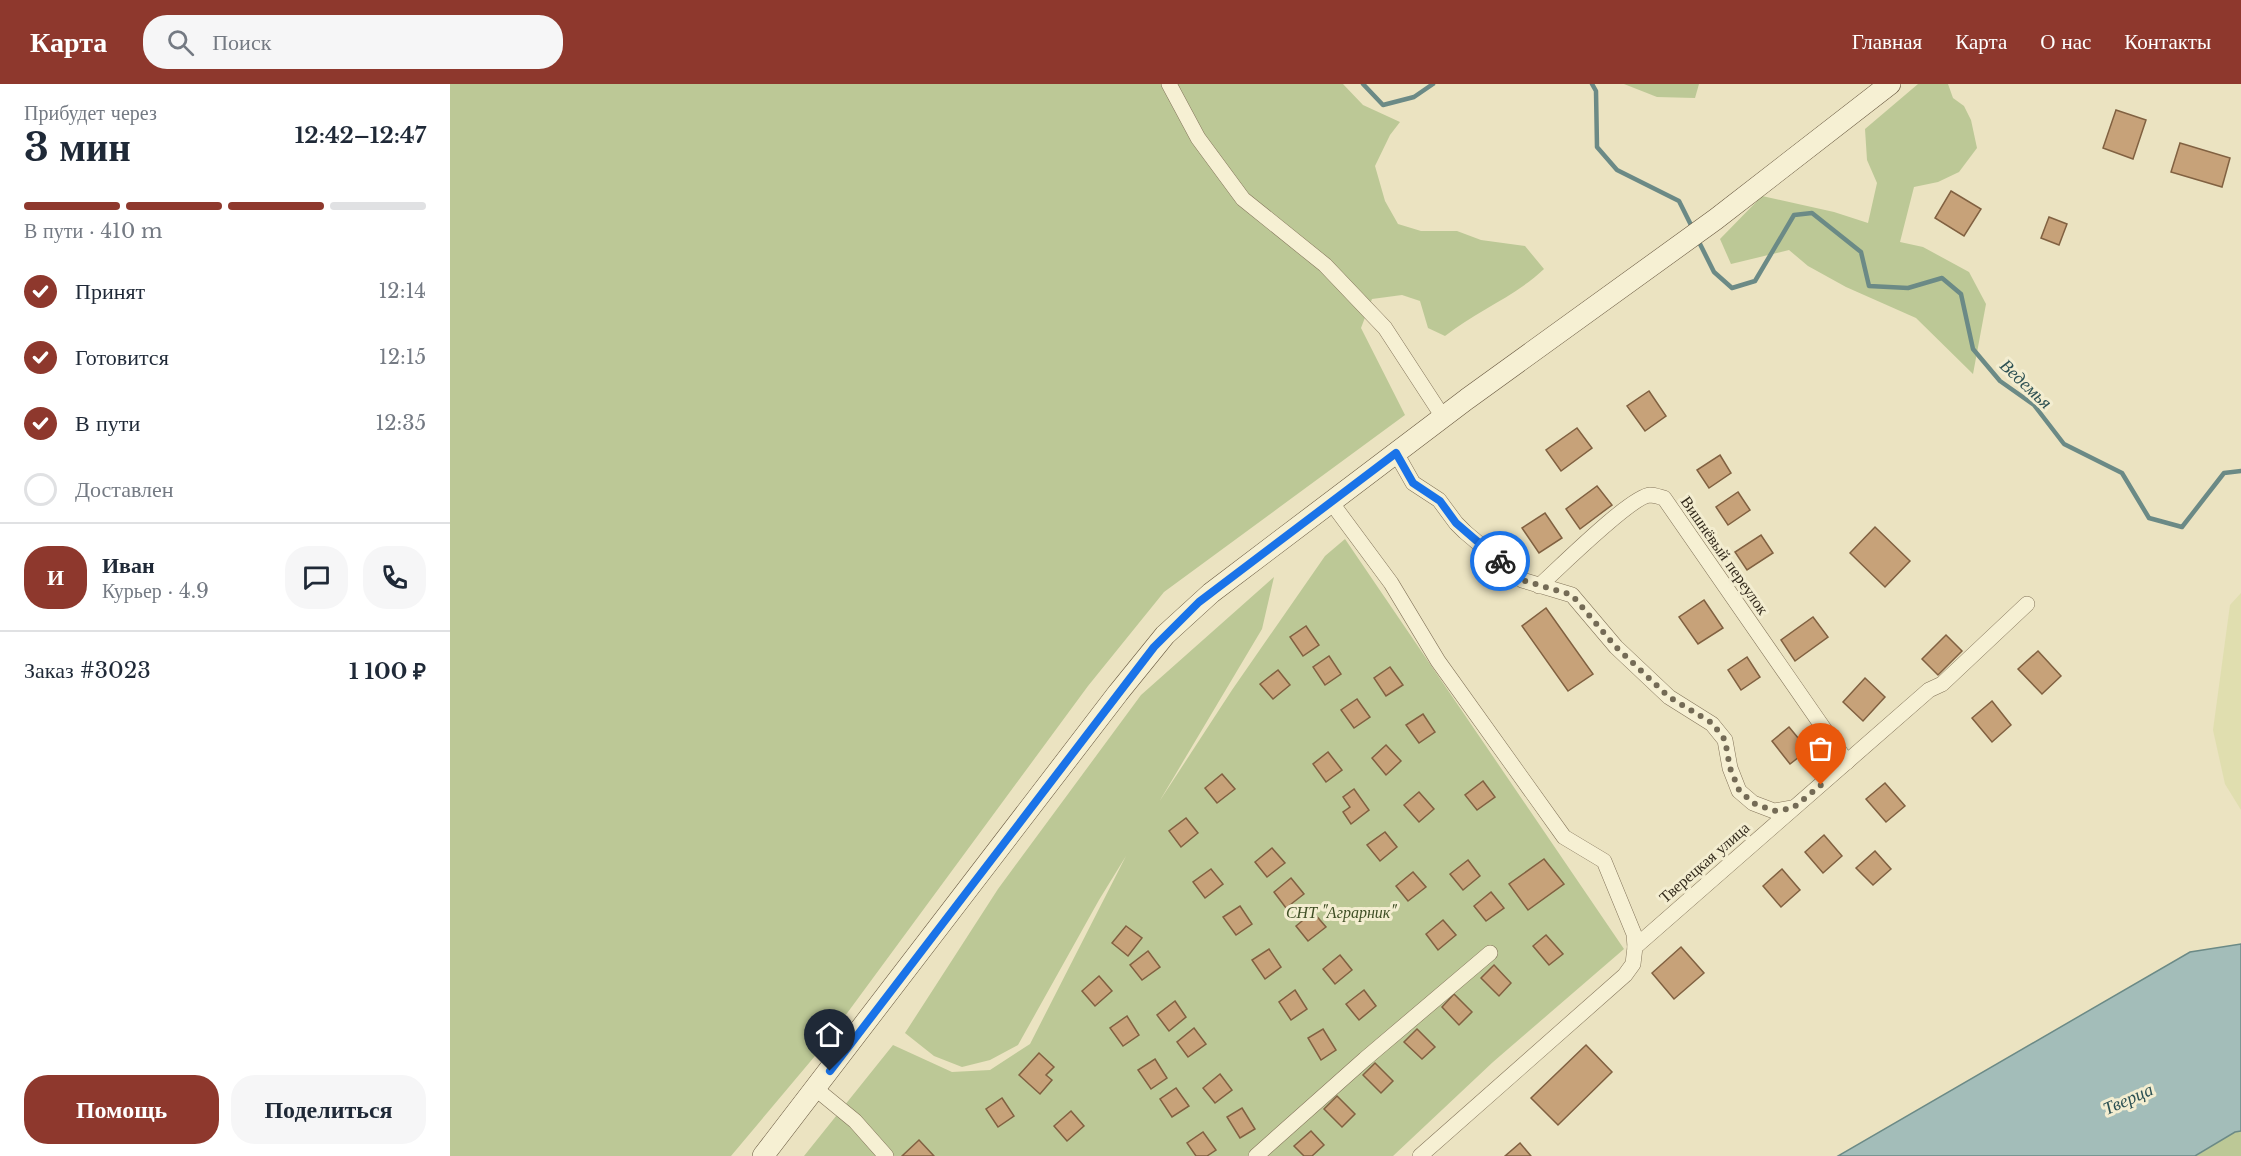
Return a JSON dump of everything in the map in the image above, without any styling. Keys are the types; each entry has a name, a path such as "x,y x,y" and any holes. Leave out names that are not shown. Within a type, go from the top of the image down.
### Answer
{"main road":[{"path":"763,1156 1118,693 1165,635 1199,602 1443,417 1716,219 1890,84"}],"street":[{"path":"1169,84 1198,138 1243,199 1325,265 1385,328 1443,417"},
{"path":"1396,453 1413,483 1440,501 1461,528 1522,580 1572,595 1616,647 1669,697 1712,723 1725,740 1730,768 1739,790 1753,803 1774,811 1793,808"},
{"name":"Вишнёвый переулок","path":"1539,586 1640,498 1651,495 1664,498 1847,762"},
{"path":"1331,502 1391,583 1438,661 1564,837 1604,861 1634,934 1635,947"},
{"name":"Тверецкая улица","path":"1420,1156 1625,975 1633,964 1635,947 1929,690 1942,684 2027,604"},
{"path":"1256,1156 1365,1059 1490,953"},
{"path":"816,1089 855,1121 886,1156"}],"shaded area":[{"path":"2241,593 2241,810 2225,784 2213,730 2230,605"}],"green space":[{"path":"450,84 1343,84 1363,105 1400,122 1390,135 1375,166 1385,201 1398,224 1421,231 1457,231 1481,240 1525,246 1544,269 1533,279 1445,336 1428,328 1420,301 1402,295 1372,299 1361,328 1405,415 1164,592 1088,686 820,1050 731,1156 450,1156"},
{"path":"1624,84 1699,84 1695,98 1657,97"},
{"path":"1918,84 1948,84 1953,98 1964,106 1971,120 1977,148 1959,172 1938,182 1914,187 1900,242 1923,247 1969,272 1986,304 1973,374 1916,318 1846,287 1808,266 1789,250 1731,264 1720,239 1762,196 1834,212 1868,223 1877,183 1867,160 1865,129"},
{"name":"СНТ \"Аграрник\"","path":"1345,539 1624,949 1493,1062 1393,1156 804,1156 893,1045 952,1072 990,1070 1030,1044 1126,856 1018,1045 990,1060 962,1067 934,1056 905,1033 998,889 1141,695 1274,577 1262,629 1159,802 1232,690 1325,556"},
{"path":"2241,1131 2241,1156 2196,1156 2235,1132"}],"water":[{"name":"Тверца","path":"2241,944 2241,1131 2235,1132 2195,1156 1838,1156 2190,952"}],"building":[{"path":"2116,110 2146,120 2133,159 2103,148"},
{"path":"2180,143 2230,158 2222,187 2171,172"},
{"path":"1951,191 1981,209 1964,236 1935,218"},
{"path":"2049,217 2067,224 2059,245 2041,238"},
{"path":"1649,391 1666,416 1645,431 1627,406"},
{"path":"1577,428 1592,448 1561,471 1546,450"},
{"path":"1720,455 1731,473 1709,488 1697,470"},
{"path":"1597,486 1612,505 1580,529 1566,509"},
{"path":"1738,492 1750,510 1728,525 1716,507"},
{"path":"1545,513 1562,538 1539,553 1522,528"},
{"path":"1875,527 1910,561 1885,587 1850,553"},
{"path":"1761,535 1773,553 1747,570 1735,552"},
{"path":"1704,600 1723,628 1698,644 1679,617"},
{"path":"1546,608 1593,674 1568,691 1522,626"},
{"path":"1813,617 1828,637 1795,661 1781,640"},
{"path":"1306,626 1319,645 1303,656 1290,637"},
{"path":"1946,635 1962,651 1938,675 1922,659"},
{"path":"2038,651 2061,676 2042,694 2018,669"},
{"path":"1329,656 1341,674 1325,685 1313,667"},
{"path":"1747,657 1760,677 1741,690 1728,670"},
{"path":"1390,667 1403,685 1386,696 1374,678"},
{"path":"1278,670 1290,685 1273,699 1260,684"},
{"path":"1865,678 1885,697 1863,721 1843,702"},
{"path":"1357,699 1370,717 1354,728 1341,710"},
{"path":"1992,701 2011,725 1992,742 1972,718"},
{"path":"1423,714 1435,732 1419,743 1406,725"},
{"path":"1789,727 1808,750 1790,764 1772,741"},
{"path":"1386,745 1401,761 1386,775 1372,758"},
{"path":"1328,752 1342,770 1326,782 1313,764"},
{"path":"1222,774 1235,789 1217,803 1205,788"},
{"path":"1483,781 1495,797 1477,810 1465,795"},
{"path":"1885,783 1905,806 1886,822 1866,799"},
{"path":"1354,789 1369,810 1351,824 1343,812 1350,807 1343,797"},
{"path":"1419,792 1434,809 1419,822 1404,805"},
{"path":"1186,818 1198,833 1181,847 1169,831"},
{"path":"1385,832 1397,847 1380,861 1367,845"},
{"path":"1824,835 1842,856 1823,873 1805,852"},
{"path":"1272,848 1285,863 1267,877 1255,862"},
{"path":"1875,851 1891,869 1873,885 1856,868"},
{"path":"1544,859 1564,884 1528,910 1509,884"},
{"path":"1468,860 1480,876 1463,890 1450,874"},
{"path":"1211,869 1223,884 1205,898 1193,882"},
{"path":"1782,869 1800,890 1781,907 1763,886"},
{"path":"1413,872 1426,887 1408,901 1396,886"},
{"path":"1291,878 1304,894 1286,908 1274,892"},
{"path":"1491,892 1504,908 1486,921 1474,906"},
{"path":"1240,906 1252,924 1236,935 1223,917"},
{"path":"1313,912 1326,927 1308,941 1296,926"},
{"path":"1443,920 1456,935 1438,950 1426,934"},
{"path":"1126,926 1142,938 1128,956 1112,943"},
{"path":"1546,935 1563,954 1549,965 1533,946"},
{"path":"1681,947 1704,973 1674,999 1652,973"},
{"path":"1269,949 1281,967 1265,979 1252,960"},
{"path":"1148,951 1160,967 1142,980 1130,965"},
{"path":"1340,955 1352,970 1335,984 1323,969"},
{"path":"1494,965 1511,983 1499,996 1481,978"},
{"path":"1099,976 1112,991 1095,1006 1082,991"},
{"path":"1295,990 1307,1009 1291,1020 1279,1002"},
{"path":"1364,990 1376,1006 1359,1020 1346,1004"},
{"path":"1454,994 1472,1012 1459,1025 1442,1007"},
{"path":"1175,1001 1186,1017 1169,1031 1157,1015"},
{"path":"1127,1016 1139,1035 1123,1046 1110,1028"},
{"path":"1194,1028 1206,1044 1188,1057 1177,1042"},
{"path":"1323,1029 1336,1050 1321,1060 1308,1038"},
{"path":"1417,1029 1435,1047 1422,1059 1404,1042"},
{"path":"1586,1045 1612,1072 1558,1125 1531,1098"},
{"path":"1039,1053 1054,1067 1046,1075 1052,1080 1040,1094 1019,1075"},
{"path":"1155,1059 1167,1078 1151,1089 1138,1070"},
{"path":"1375,1063 1393,1081 1381,1093 1363,1075"},
{"path":"1220,1074 1232,1090 1215,1103 1203,1088"},
{"path":"1176,1088 1189,1106 1172,1117 1160,1099"},
{"path":"1337,1096 1355,1114 1342,1127 1324,1109"},
{"path":"1002,1098 1014,1116 998,1127 986,1109"},
{"path":"1242,1108 1255,1129 1240,1138 1227,1117"},
{"path":"1071,1111 1084,1126 1067,1141 1054,1126"},
{"path":"1311,1131 1324,1145 1312,1156 1304,1156 1294,1146"},
{"path":"1203,1132 1216,1150 1207,1156 1196,1156 1187,1143"},
{"path":"919,1140 934,1156 902,1156"},
{"path":"1520,1143 1531,1156 1505,1156"}],"waterway":[{"name":"Ведемья","path":"1363,84 1383,105 1414,97 1433,84"},
{"name":"Ведемья","path":"1592,84 1596,91 1597,147 1617,170 1679,201 1693,229"},
{"name":"Ведемья","path":"1698,240 1714,272 1732,288 1755,281 1794,215 1812,213 1861,252 1869,286 1908,288 1942,278 1961,294 1973,349 2000,381 2034,405 2064,444 2122,473 2149,518 2182,527 2224,473 2241,471"}],"way so far":[{"path":"1500,561 1522,580 1572,595 1616,647 1669,697 1712,723 1725,740 1730,768 1739,790 1753,803 1774,811 1793,808 1821,785"}],"route":[{"path":"830,1071 1154,647 1199,602 1396,453 1413,483 1440,501 1465,532 1500,561"}]}
